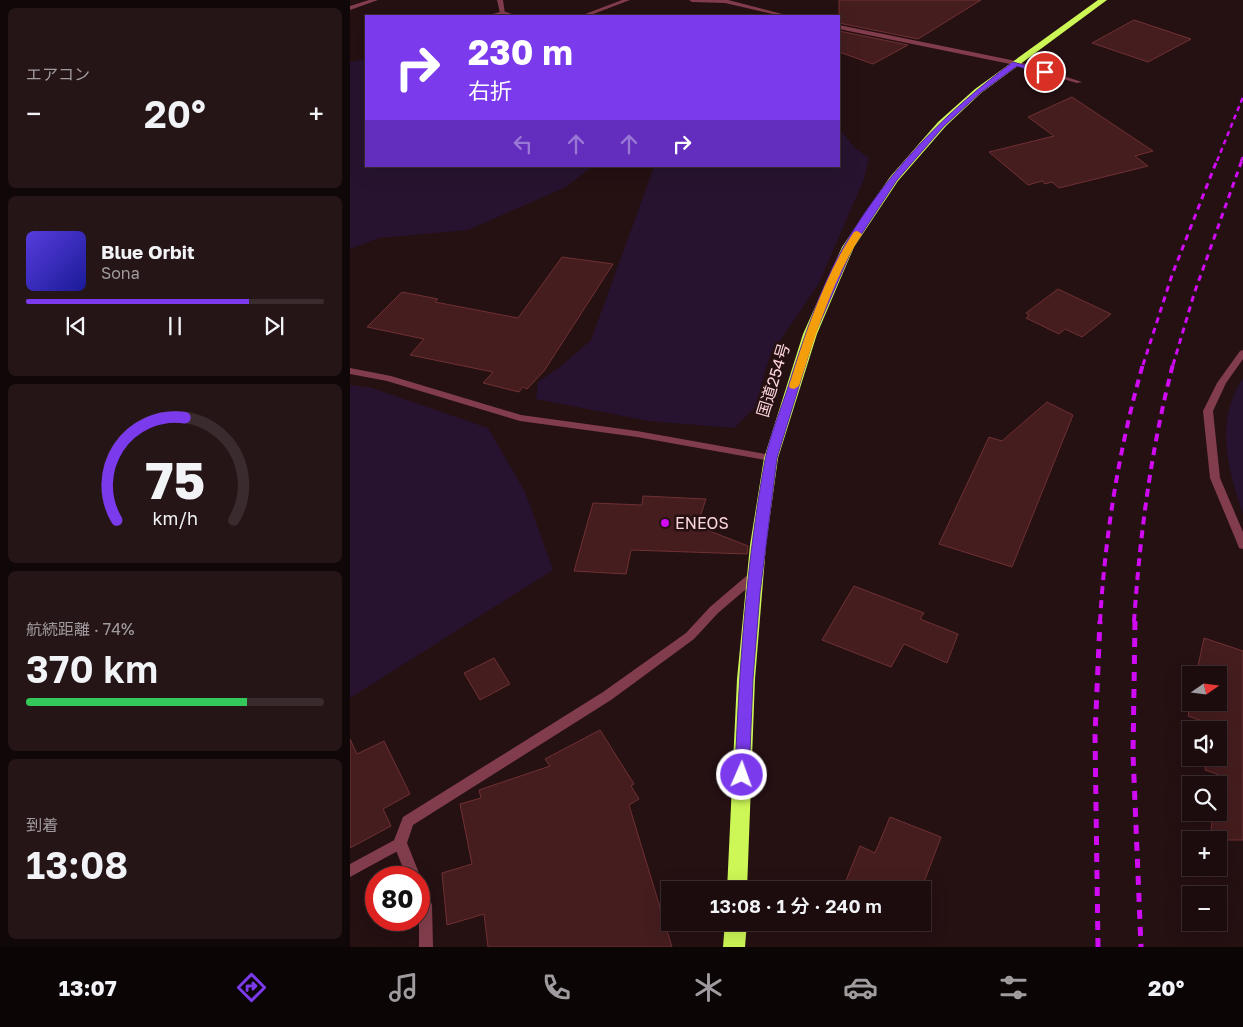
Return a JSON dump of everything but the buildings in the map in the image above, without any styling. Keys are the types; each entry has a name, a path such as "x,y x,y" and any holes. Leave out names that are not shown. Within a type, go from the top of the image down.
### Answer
{"highway":[{"name":"国道254号","path":"737,881 746,679 755,575 771,458 810,334 848,247 894,179 942,124 978,91 1103,0"},
{"path":"734,947 735,931"}],"street":[{"path":"350,8 375,0"},
{"path":"500,0 503,13"},
{"path":"586,15 627,0"},
{"path":"692,0 723,0 783,15"},
{"path":"493,15 503,13 511,15"},
{"path":"840,27 1016,63 1079,82"},
{"path":"1243,353 1222,384 1208,411 1215,478 1243,545"},
{"path":"350,371 388,378 520,418 637,434 771,458"},
{"path":"350,871 400,843 408,822 607,696 690,636 714,610 755,575"},
{"path":"400,843 409,866"},
{"path":"426,931 426,947"}],"shaded area":[{"path":"365,59 365,167 654,167 590,168 566,187 468,230 379,238 350,249 350,62"},
{"path":"840,131 855,148 869,158 864,179 818,285 770,355 755,407 734,428 649,421 536,399 538,382 560,367 591,340 654,167 840,167"},
{"path":"1243,378 1243,514 1229,463 1226,446 1226,428 1234,394"},
{"path":"350,385 372,388 488,428 525,492 553,570 350,698"}],"railway":[{"path":"1217,161 1243,97"},
{"path":"1241,161 1243,157"},
{"path":"1143,365 1172,275 1217,160"},
{"path":"1173,365 1194,294 1242,160"},
{"path":"1100,622 1105,557 1114,492 1134,396 1143,364"},
{"path":"1134,622 1147,492 1158,428 1173,364"},
{"path":"1098,947 1095,735 1100,621"},
{"path":"1135,621 1133,754 1141,947"}],"slow traffic":[{"path":"794,386 810,334 848,247 857,234"}],"place":[{"name":"ENEOS","path":"665,523"}],"route":[{"path":"742,775 746,679 753,593 771,458 810,334 848,247 894,179 942,124 978,91 1016,63 1045,72"}]}
